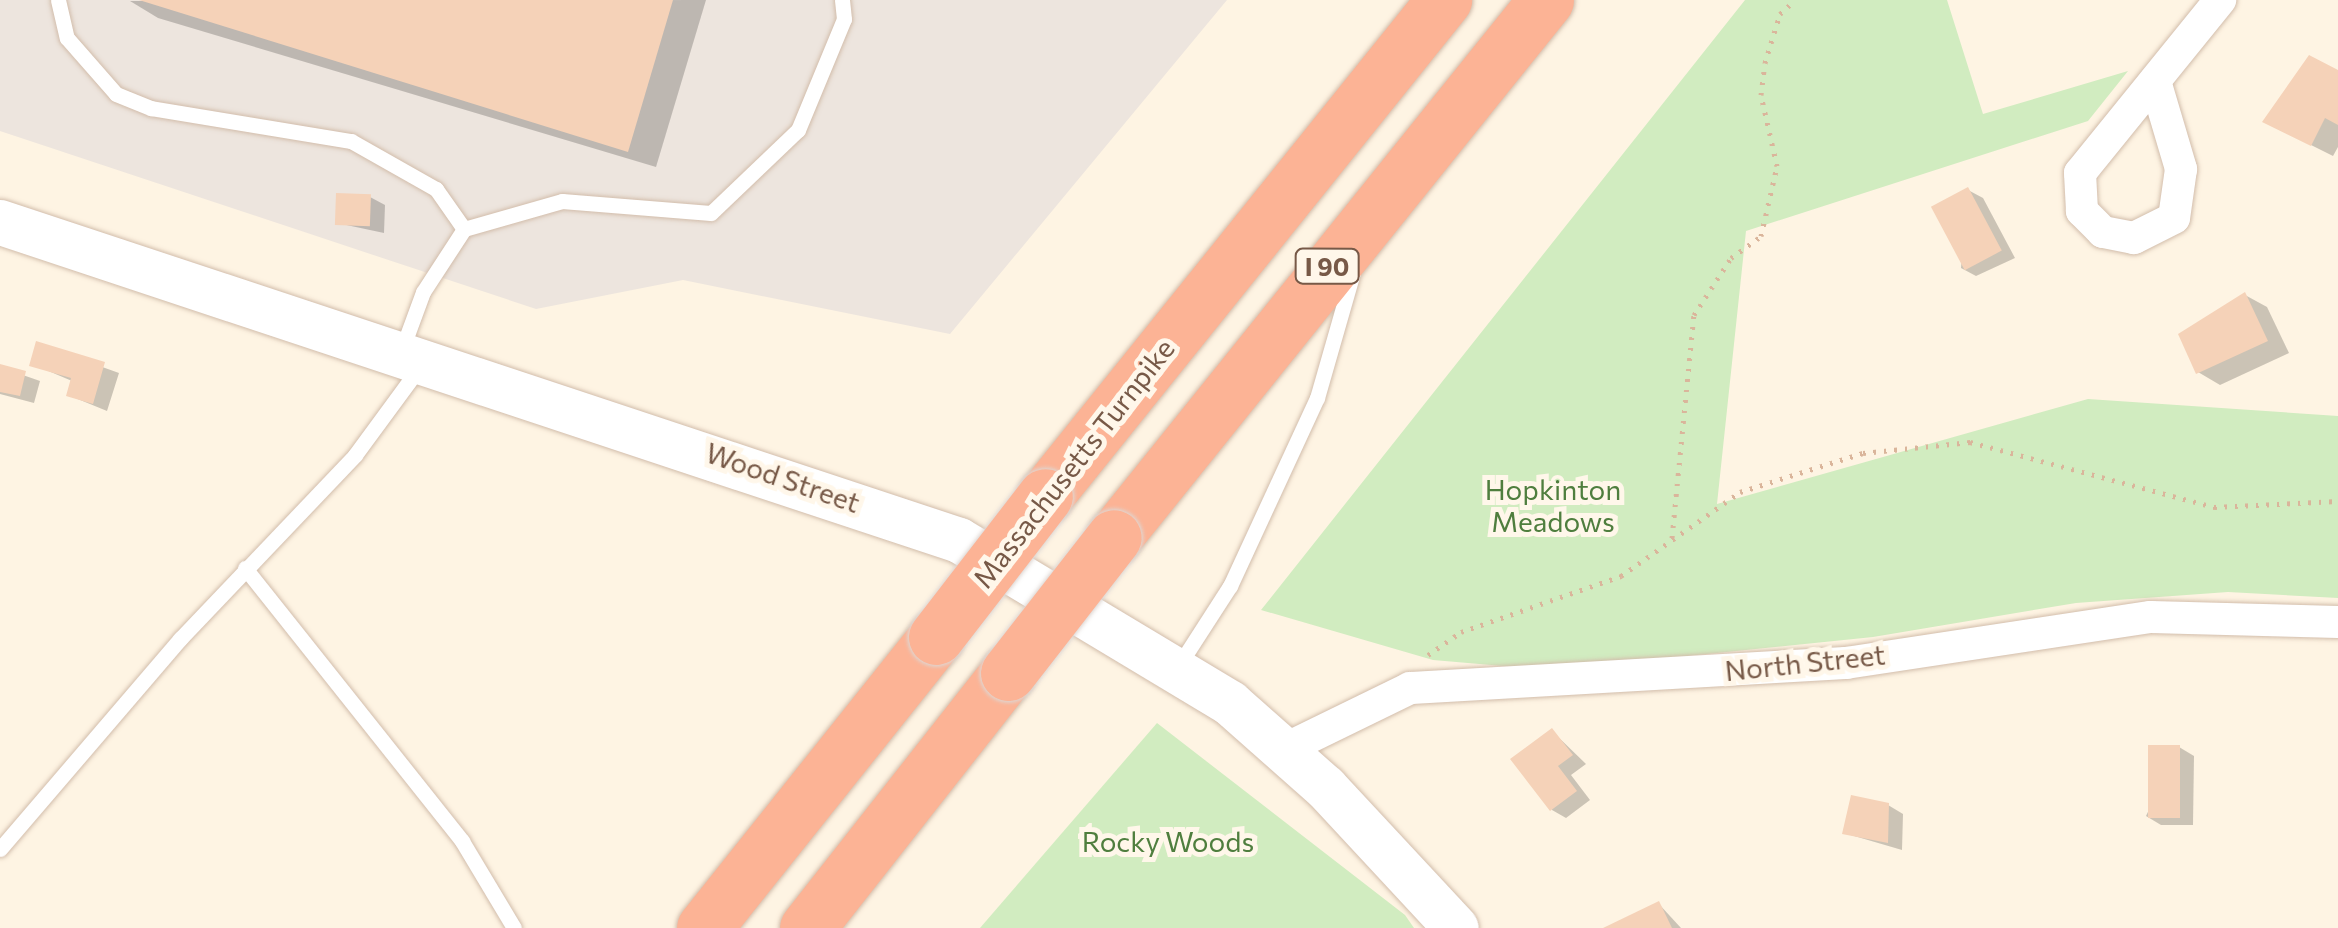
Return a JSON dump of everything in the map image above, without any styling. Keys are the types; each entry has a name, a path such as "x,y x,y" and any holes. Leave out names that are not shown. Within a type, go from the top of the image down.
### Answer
{"highway":[{"name":"Massachusetts Turnpike","path":"704,928 1444,0"},
{"name":"I 90","path":"807,928 1368,214 1546,0"}],"main road":[{"name":"Wood Street","path":"0,222 414,353 959,540 1179,665 1285,749 1456,928"}],"street":[{"path":"2155,81 2220,0"},
{"name":"North Street","path":"1285,749 1410,688 1846,663 2151,617 2338,622"}],"lane":[{"path":"57,0 67,38 116,94 151,108 351,141 423,179 464,229"},
{"path":"0,849 245,568 355,455 414,353 423,292 464,229 562,202 711,213 798,130 844,19 842,0"},
{"path":"1179,665 1230,586 1317,398 1368,214"},
{"path":"245,568 462,842 514,928"}],"path":[{"path":"1672,538 1694,315 1731,258 1761,236 1777,166 1762,95 1766,64 1780,14 1795,0"},
{"path":"1410,688 1429,654 1461,632 1607,582 1740,492 1863,453 1970,442 2214,507 2338,501"}],"shaded area":[{"path":"0,0 1227,0 950,334 683,280 536,309 0,131"}],"green space":[{"name":"Hopkinton Meadows","path":"1745,0 1947,0 1983,114 2128,71 2088,121 1746,231 1717,504 2088,399 2338,416 2338,598 2228,592 2076,603 1873,637 1551,670 1433,660 1261,610"},
{"name":"Rocky Woods","path":"1157,723 1405,915 1414,928 980,928"}],"building":[{"path":"139,0 673,0 628,152"},
{"path":"2309,55 2338,70 2338,125 2325,118 2311,146 2262,122"},
{"path":"1968,187 2002,251 1965,270 1931,207"},
{"path":"336,193 371,194 370,226 335,225"},
{"path":"2245,292 2268,341 2196,374 2178,334"},
{"path":"36,341 105,362 93,404 66,396 71,378 29,366"},
{"path":"0,364 26,371 20,396 0,392"},
{"path":"1552,728 1573,755 1558,766 1577,791 1550,811 1510,759"},
{"path":"2148,745 2180,745 2180,818 2148,818"},
{"path":"1851,795 1889,803 1888,843 1842,834"},
{"path":"1659,901 1672,928 1603,928"}]}
